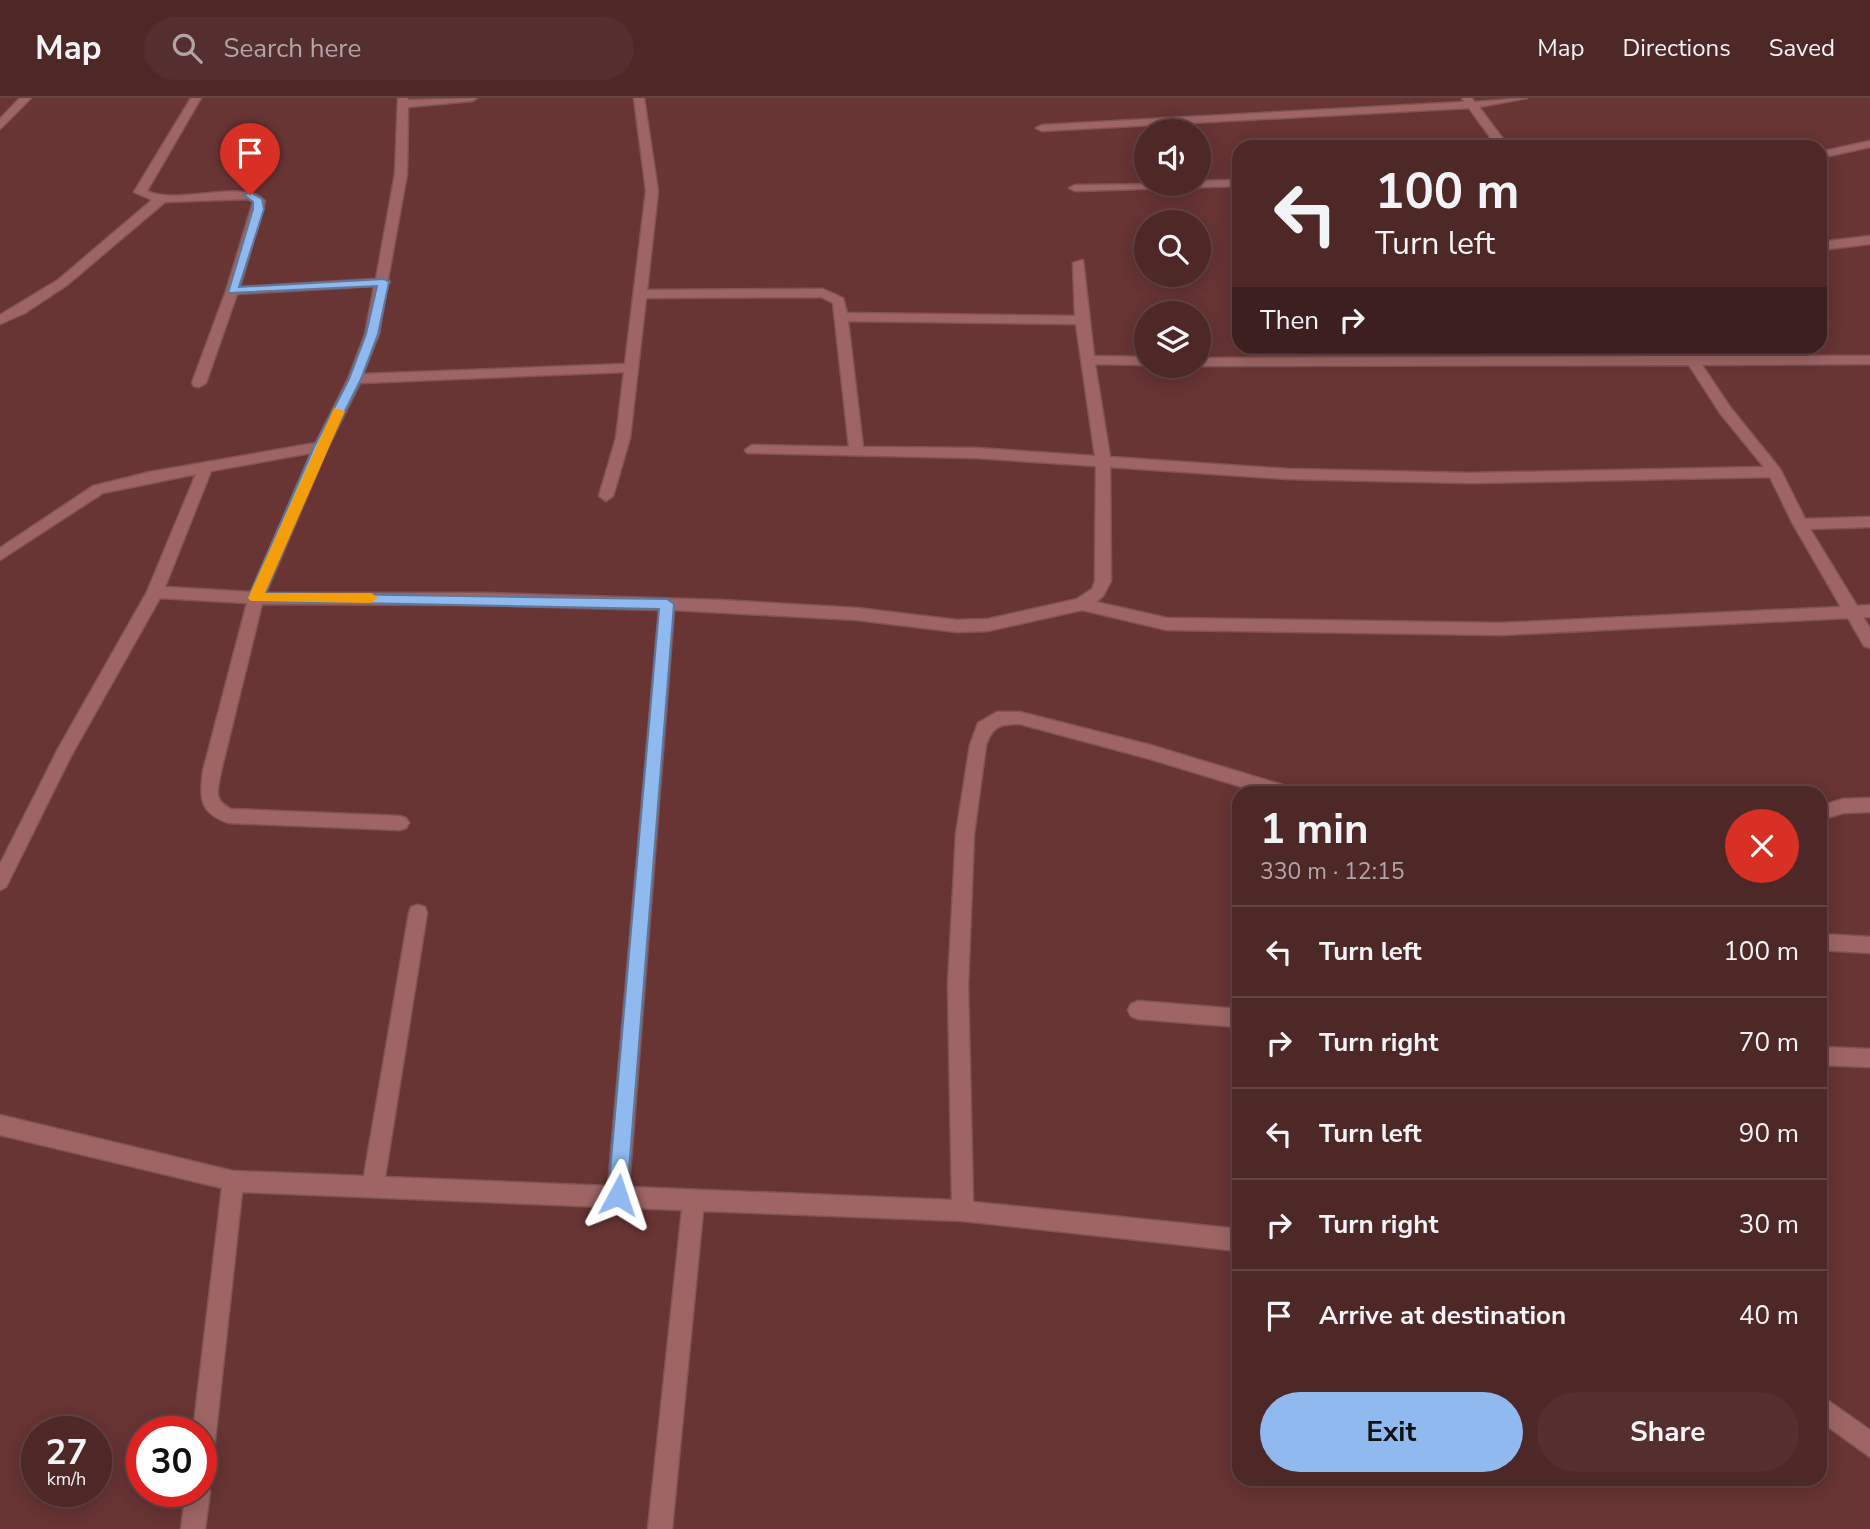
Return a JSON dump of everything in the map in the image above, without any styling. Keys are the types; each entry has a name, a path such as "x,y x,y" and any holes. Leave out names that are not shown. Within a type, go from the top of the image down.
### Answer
{"street":[{"path":"0,126 26,98"},
{"path":"196,98 140,192 145,196 162,198 250,195 259,201 232,291 199,383"},
{"path":"400,823 229,816 214,808 209,797 212,771 256,598 321,447 355,379 372,334 384,282 390,226 401,174 403,101 472,98"},
{"path":"606,496 623,438 652,191 639,98"},
{"path":"1042,128 1522,98"},
{"path":"1469,101 1498,140"},
{"path":"1827,153 1870,144"},
{"path":"1074,188 1232,183"},
{"path":"0,320 21,311 49,291 162,198"},
{"path":"1827,245 1870,240"},
{"path":"155,592 256,598 667,604 857,614 957,626 988,625 1082,604 1098,592 1102,581 1103,461 1082,320 1079,263"},
{"path":"232,291 384,282"},
{"path":"642,294 823,293 839,301 857,453"},
{"path":"842,317 1082,320"},
{"path":"1689,354 1725,410 1775,472 1800,524 1870,642"},
{"path":"1088,359 1134,360"},
{"path":"1211,362 1870,360"},
{"path":"355,379 632,368"},
{"path":"0,555 6,543 98,489 321,447"},
{"path":"752,450 976,453 1288,474 1471,478 1775,472"},
{"path":"0,882 64,754 155,592 205,468"},
{"path":"1800,524 1870,522"},
{"path":"618,1195 667,604"},
{"path":"1082,604 1167,624 1501,629 1870,611"},
{"path":"963,1211 959,971 965,834 984,727 997,719 1020,718 1150,752 1263,786"},
{"path":"1827,811 1843,806 1870,805"},
{"path":"373,1186 418,913"},
{"path":"1827,942 1870,945"},
{"path":"1138,1010 1232,1017"},
{"path":"1827,1056 1870,1058"},
{"path":"0,1125 233,1181 963,1211 1232,1239"},
{"path":"206,1416 233,1181"},
{"path":"660,1529 694,1198"},
{"path":"1827,1413 1870,1444"},
{"path":"193,1529 196,1507"}],"slow traffic":[{"path":"339,411 256,598 371,598"}],"route":[{"path":"250,195 259,201 258,209 232,291 384,282 372,334 355,379 321,447 256,598 485,599 667,604 618,1195"}]}
